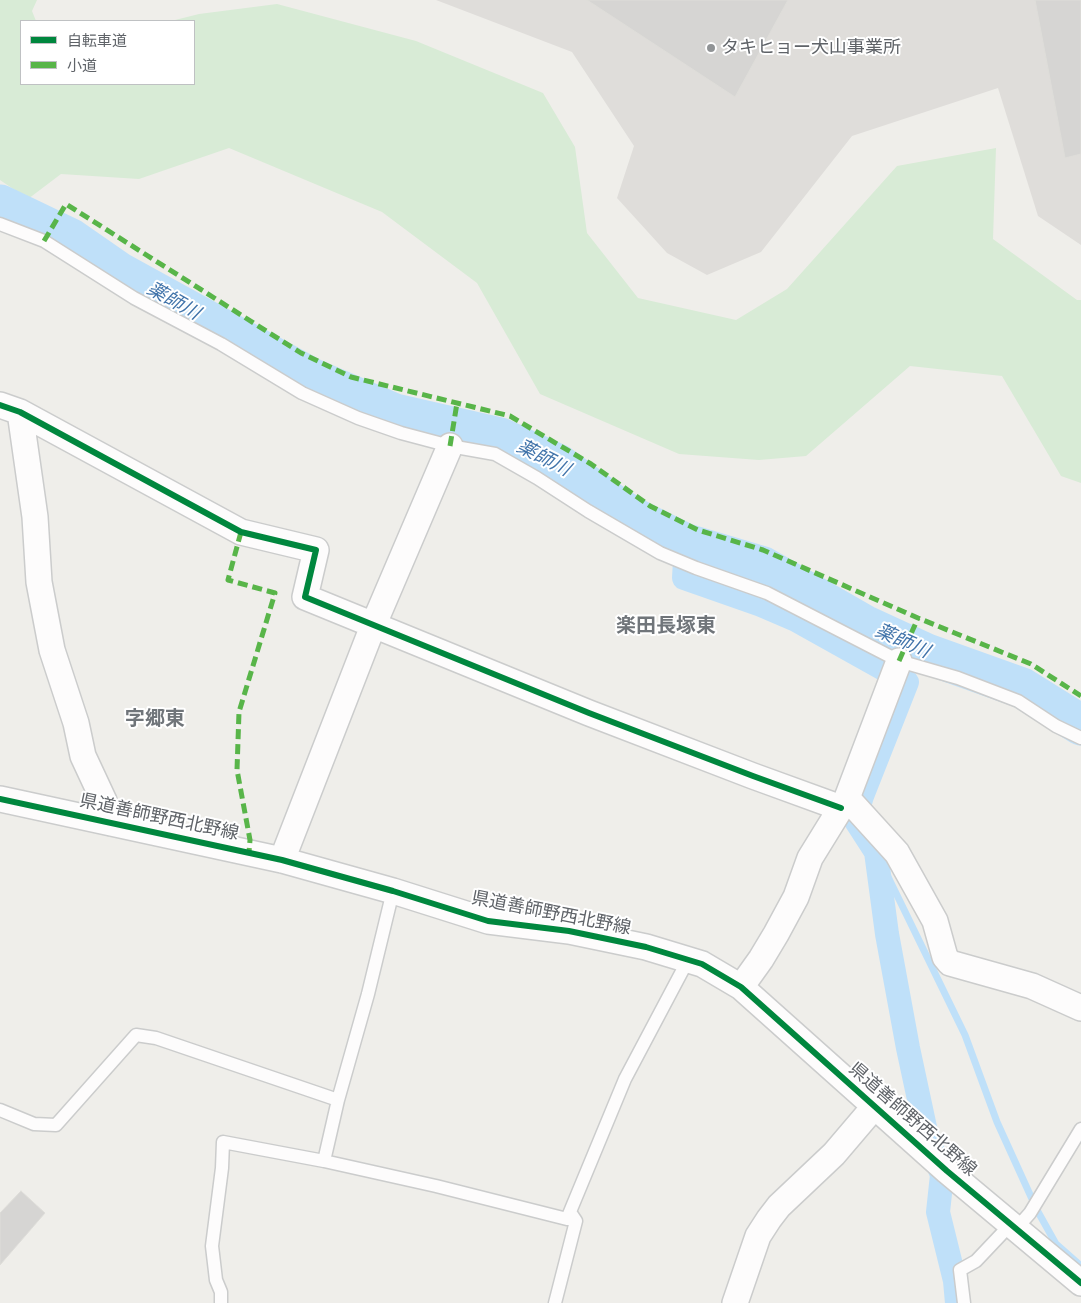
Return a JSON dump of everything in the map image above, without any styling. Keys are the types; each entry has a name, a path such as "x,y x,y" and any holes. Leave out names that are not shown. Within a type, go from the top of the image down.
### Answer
{"street":[{"path":"10,409 241,532 316,550 305,597 372,626 589,713 752,776 850,806 897,853 935,920 946,957 950,963 1032,986 1081,1008"},
{"path":"10,409 35,517 39,582 52,650 76,723 83,756 104,801 111,823"},
{"path":"282,860 372,626 450,446"},
{"path":"741,986 761,959 796,897 810,858 850,806 899,660"},
{"name":"県道善師野西北野線","path":"0,799 282,860 393,891 488,921 568,931 646,947 702,964 741,986 947,1171 1081,1282"},
{"path":"735,1303 758,1236 769,1219 779,1206 834,1154 874,1107"}],"lane":[{"path":"0,224 44,241 134,298 221,344 302,393 358,418 400,432 450,446 495,454 660,553 767,593 899,660 958,678 1018,701 1056,726 1081,738"},
{"path":"324,1161 338,1100 368,994 393,891"},
{"path":"221,1303 221,1292 216,1280 212,1246 222,1168 223,1142 324,1161 436,1186 567,1219 625,1079 688,960"},
{"path":"0,1110 34,1124 56,1125 136,1035 156,1038 338,1100"},
{"path":"964,1303 960,1270 976,1261 1033,1207 1081,1129"},
{"path":"555,1303 576,1221 570,1212"}],"shaded area":[{"path":"436,0 1081,0 1081,245 1038,216 998,88 852,136 761,252 707,275 667,253 617,198 634,146 572,52"}],"green space":[{"path":"0,0 37,0 32,11 36,20 20,20 20,85 195,85 195,20 175,20 199,14 277,4 416,41 543,93 575,147 587,233 638,298 736,320 787,289 897,166 996,148 993,239 1077,300 1081,300 1081,483 1061,476 1002,376 910,366 806,456 759,460 679,454 540,394 477,283 382,212 229,148 139,179 61,174 28,199 0,180"}],"building":[{"name":"タキヒョー犬山事業所","path":"587,0 788,0 735,97"},
{"path":"1035,0 1081,0 1081,154 1065,158"},
{"path":"21,1191 45,1213 0,1265 0,1213"}],"waterway":[{"name":"薬師川","path":"0,205 71,239 120,273 311,378 395,414 500,438 559,465 618,508 686,544 763,567 864,625 927,654 1022,688 1081,725"},
{"path":"686,544 684,578 761,605 796,620 907,682 862,796 856,821 876,852 887,934 908,1048 926,1132 942,1175 938,1212 955,1281 957,1303"},
{"path":"876,852 965,1035 997,1122 1037,1210 1056,1244 1081,1266"}],"marked path":[{"path":"44,241 66,204 301,353 351,377 510,416 591,464 650,506 698,530 763,550 918,618 1031,664 1081,696"},
{"path":"450,446 457,403"},
{"path":"241,532 228,580 275,593 239,712 237,770 250,840 249,852"},
{"path":"899,661 918,618"}],"cycle path":[{"path":"0,405 20,412 241,532 316,550 305,597 589,713 841,808"},
{"path":"0,799 282,860 393,891 488,921 569,931 646,947 702,964 741,987 947,1171 1081,1283"}],"place":[{"name":"タキヒョー犬山事業所","path":"711,48"}],"district":[{"name":"楽田長塚東","path":"666,627"},
{"name":"字郷東","path":"155,720"}]}
